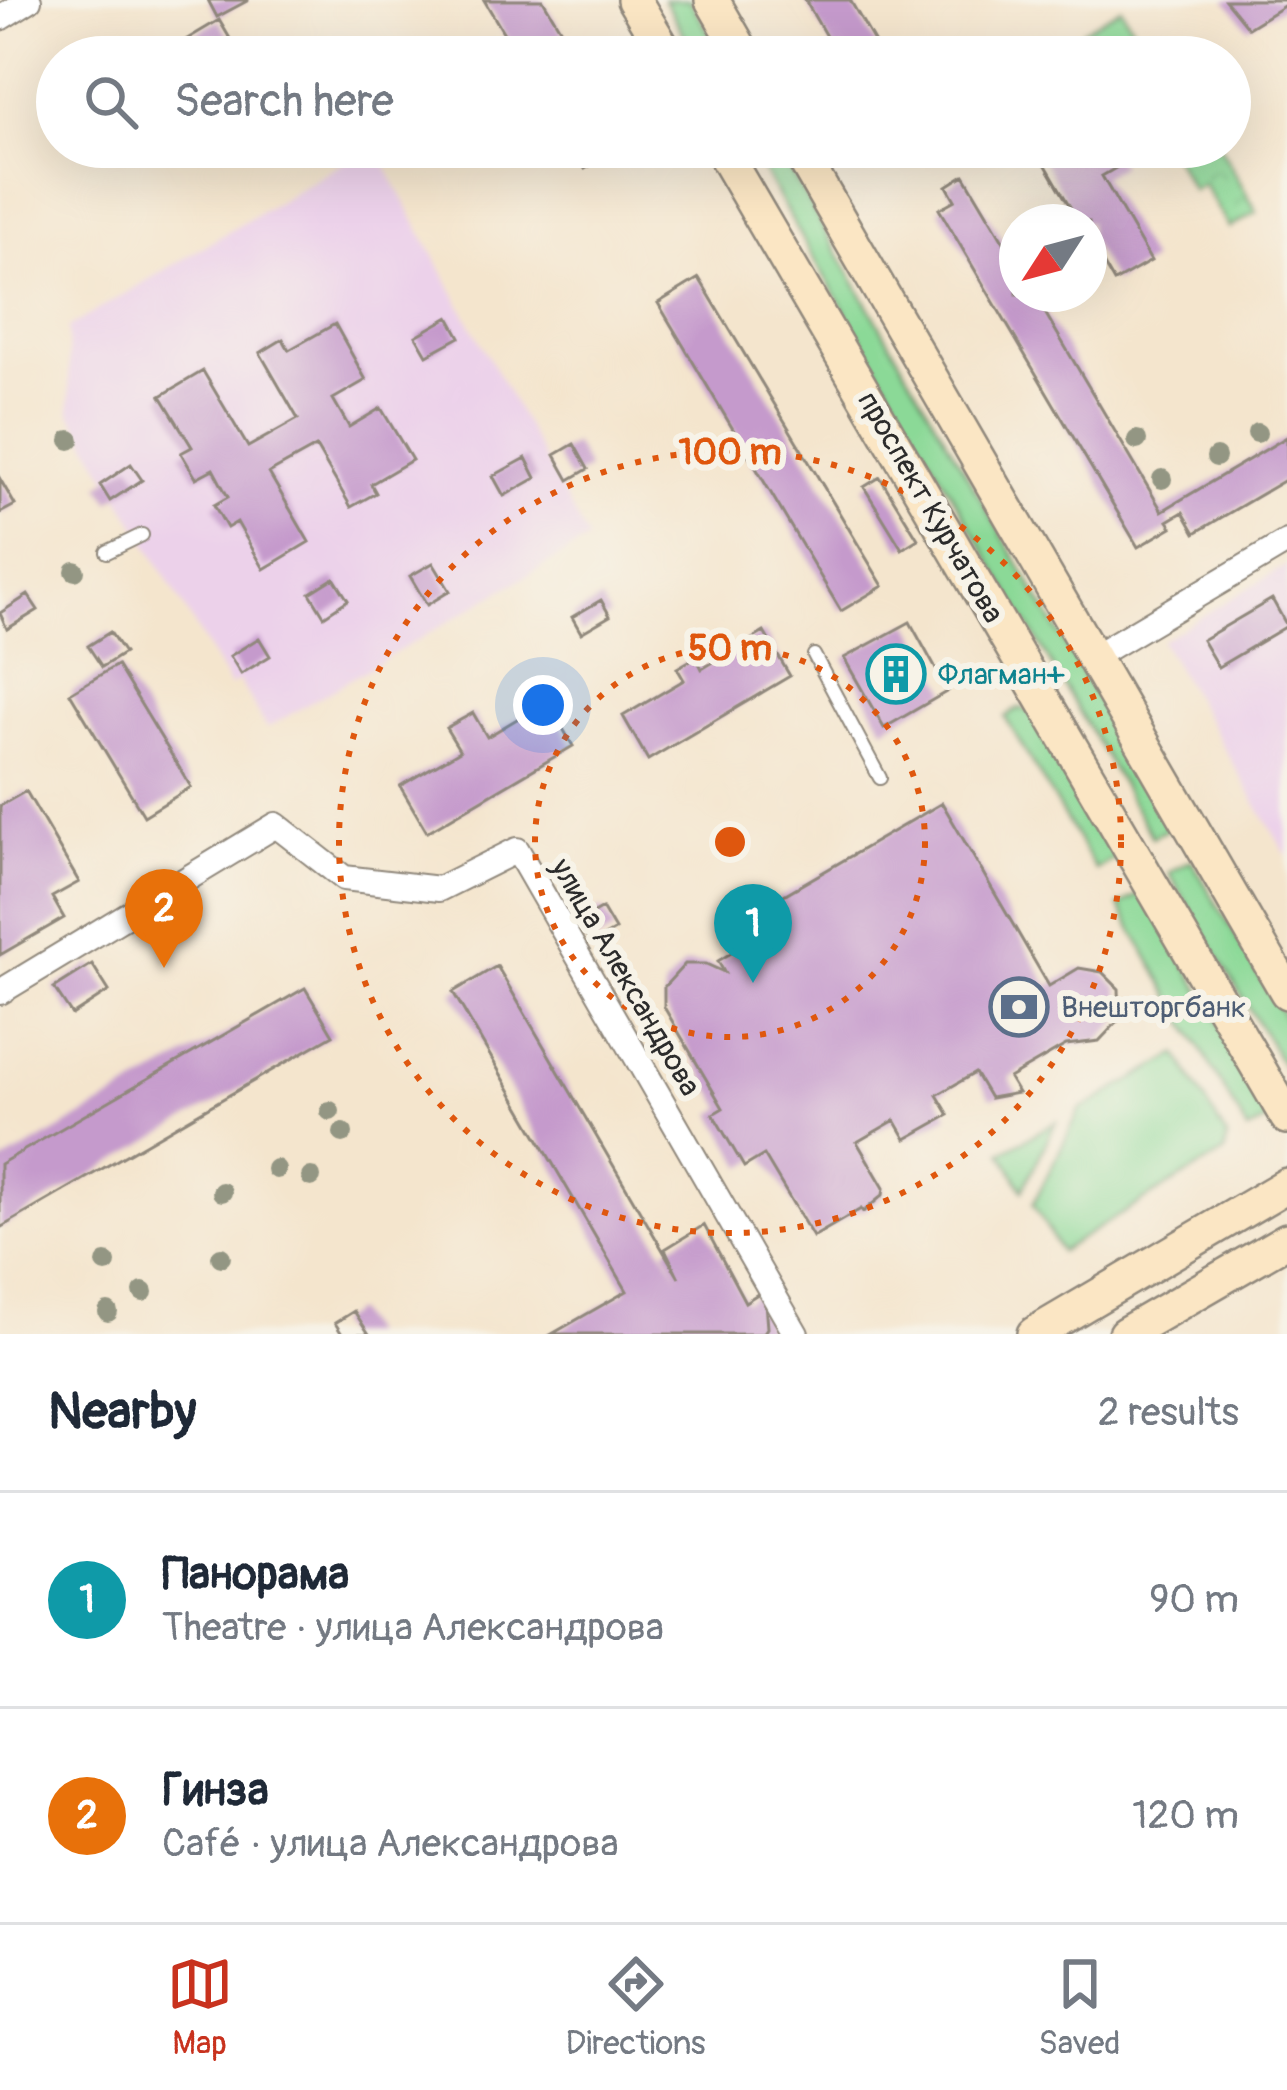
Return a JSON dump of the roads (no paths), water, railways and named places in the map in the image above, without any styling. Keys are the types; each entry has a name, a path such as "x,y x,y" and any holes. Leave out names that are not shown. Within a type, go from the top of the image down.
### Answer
{"street":[{"path":"0,18 29,0"},
{"path":"634,0 655,36"},
{"path":"712,0 733,36"},
{"name":"проспект Курчатова","path":"732,168 1287,1117"},
{"path":"809,168 1287,992"},
{"path":"1093,657 1287,542"},
{"name":"улица Александрова","path":"0,992 276,825 344,878 439,889 517,850 796,1334"},
{"path":"1034,1334 1287,1185"},
{"path":"1125,1334 1287,1240"}],"lane":[{"path":"107,551 142,535"},
{"path":"814,655 880,778"}],"place":[{"name":"Флагман+","path":"896,674"},
{"name":"Гинза","path":"164,968"},
{"name":"Панорама","path":"753,983"},
{"name":"Внешторгбанк","path":"1019,1007"}]}
